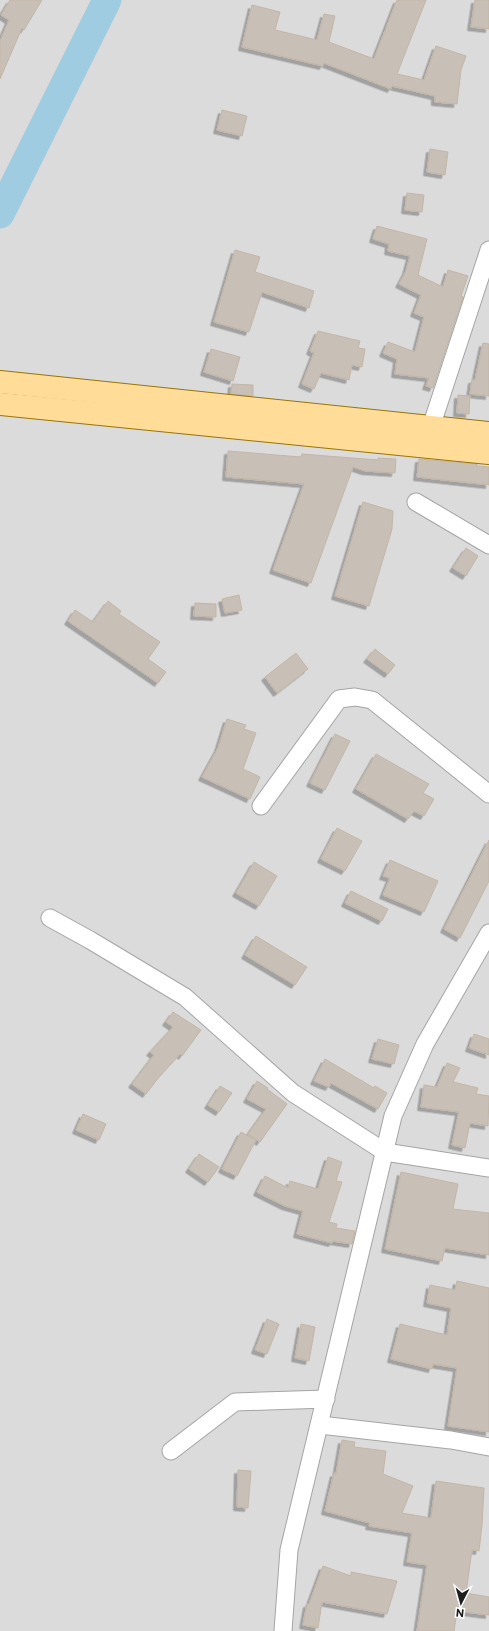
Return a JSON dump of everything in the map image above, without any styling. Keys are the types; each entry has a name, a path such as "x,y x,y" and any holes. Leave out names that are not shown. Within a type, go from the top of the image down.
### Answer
{"main road":[{"path":"0,382 55,399 489,452"},
{"path":"0,404 55,399 431,427 489,433"}],"street":[{"path":"431,427 481,299 489,250"},
{"path":"416,502 489,545"},
{"path":"262,806 339,699 355,697 372,700 489,794"},
{"path":"50,918 90,940 185,998 292,1092 385,1152 489,1168"},
{"path":"283,1631 289,1550 393,1116 425,1044 489,933"},
{"path":"171,1451 235,1402 326,1399"},
{"path":"320,1425 451,1440 489,1447"}],"shaded area":[{"path":"0,0 489,0 489,1631 0,1631"}],"building":[{"path":"10,0 42,0 24,30 22,28 0,79 0,41 9,20 1,15"},
{"path":"397,0 426,0 397,74 424,80 436,46 466,56 461,70 457,104 435,102 435,96 392,86 391,89 324,63 323,66 242,47 252,5 280,12 275,30 317,40 324,14 335,16 329,42 374,59"},
{"path":"475,0 489,0 489,29 471,27"},
{"path":"222,110 247,116 242,136 217,130"},
{"path":"430,149 448,152 445,175 427,172"},
{"path":"407,193 424,195 422,212 405,210"},
{"path":"377,226 427,239 418,275 443,287 448,270 468,276 461,296 463,297 433,388 426,386 429,378 395,374 397,359 383,353 388,342 415,352 424,317 414,313 421,295 399,284 406,271 410,256 388,251 389,244 373,239"},
{"path":"235,250 260,257 255,272 314,291 309,308 262,292 249,332 214,322"},
{"path":"318,331 360,341 358,348 365,349 362,367 352,365 349,380 321,373 314,389 302,384 314,353 310,351"},
{"path":"483,343 489,344 489,396 470,394 472,380 475,380"},
{"path":"211,349 240,357 233,381 204,372"},
{"path":"232,384 253,385 253,396 231,394"},
{"path":"458,395 470,396 469,414 457,413"},
{"path":"228,451 301,457 302,454 378,460 378,458 396,459 395,473 365,471 353,467 311,583 273,570 304,484 226,477"},
{"path":"419,459 477,464 477,466 489,467 489,485 417,477"},
{"path":"363,502 393,511 392,529 369,606 335,596"},
{"path":"466,548 478,556 466,576 453,568"},
{"path":"239,595 242,610 225,613 222,599"},
{"path":"108,601 121,611 119,614 160,642 148,659 166,672 158,683 68,621 75,610 93,622"},
{"path":"195,603 216,604 216,617 194,616"},
{"path":"375,649 395,665 388,674 367,659"},
{"path":"296,653 308,669 277,693 265,677"},
{"path":"227,719 246,725 244,729 256,733 243,769 260,777 250,799 202,777 218,748"},
{"path":"335,734 350,741 325,790 310,783"},
{"path":"376,754 429,784 423,793 434,799 424,816 414,811 408,819 356,789"},
{"path":"337,828 362,841 345,871 321,859"},
{"path":"489,840 489,881 460,938 444,929"},
{"path":"390,860 438,881 424,912 383,895 390,878 383,876"},
{"path":"254,862 277,876 259,906 236,893"},
{"path":"351,891 388,909 382,921 345,903"},
{"path":"256,936 307,967 295,985 245,955"},
{"path":"173,1012 201,1030 182,1056 180,1054 146,1094 132,1084 154,1055 150,1052 173,1027 166,1022"},
{"path":"474,1034 489,1039 489,1055 469,1048"},
{"path":"378,1039 399,1045 394,1064 372,1059"},
{"path":"325,1059 374,1088 375,1086 387,1093 378,1109 331,1083 329,1087 314,1081"},
{"path":"447,1063 460,1068 453,1082 478,1088 476,1094 489,1096 488,1126 470,1123 465,1148 452,1145 459,1112 421,1107 424,1085 437,1087"},
{"path":"257,1081 287,1104 260,1142 248,1134 266,1109 247,1099"},
{"path":"220,1086 232,1093 219,1112 208,1105"},
{"path":"83,1114 106,1124 99,1140 76,1130"},
{"path":"241,1132 256,1140 237,1176 222,1169"},
{"path":"199,1154 219,1167 208,1182 189,1169"},
{"path":"328,1157 342,1162 336,1181 342,1182 329,1222 337,1224 336,1228 355,1231 352,1244 333,1241 332,1243 297,1234 303,1211 285,1206 257,1192 265,1176 288,1188 290,1181 318,1189"},
{"path":"401,1172 458,1184 453,1209 489,1213 489,1255 445,1248 442,1261 385,1249"},
{"path":"457,1281 489,1288 489,1432 448,1426 457,1368 433,1364 432,1369 391,1359 400,1324 447,1335 451,1308 427,1303 430,1285 455,1290"},
{"path":"267,1319 279,1324 267,1354 255,1350"},
{"path":"301,1324 315,1327 309,1361 295,1358"},
{"path":"342,1440 355,1442 354,1447 386,1451 383,1474 413,1486 402,1513 431,1518 436,1481 484,1488 479,1551 472,1550 466,1593 489,1597 489,1615 457,1611 454,1631 417,1631 427,1565 407,1562 412,1533 369,1526 370,1523 325,1511 334,1473 336,1474"},
{"path":"238,1470 251,1471 248,1508 237,1507"},
{"path":"323,1566 351,1576 351,1572 397,1581 387,1614 322,1602 318,1628 303,1625 307,1604 309,1604"}],"waterway":[{"path":"0,214 107,0"}]}
